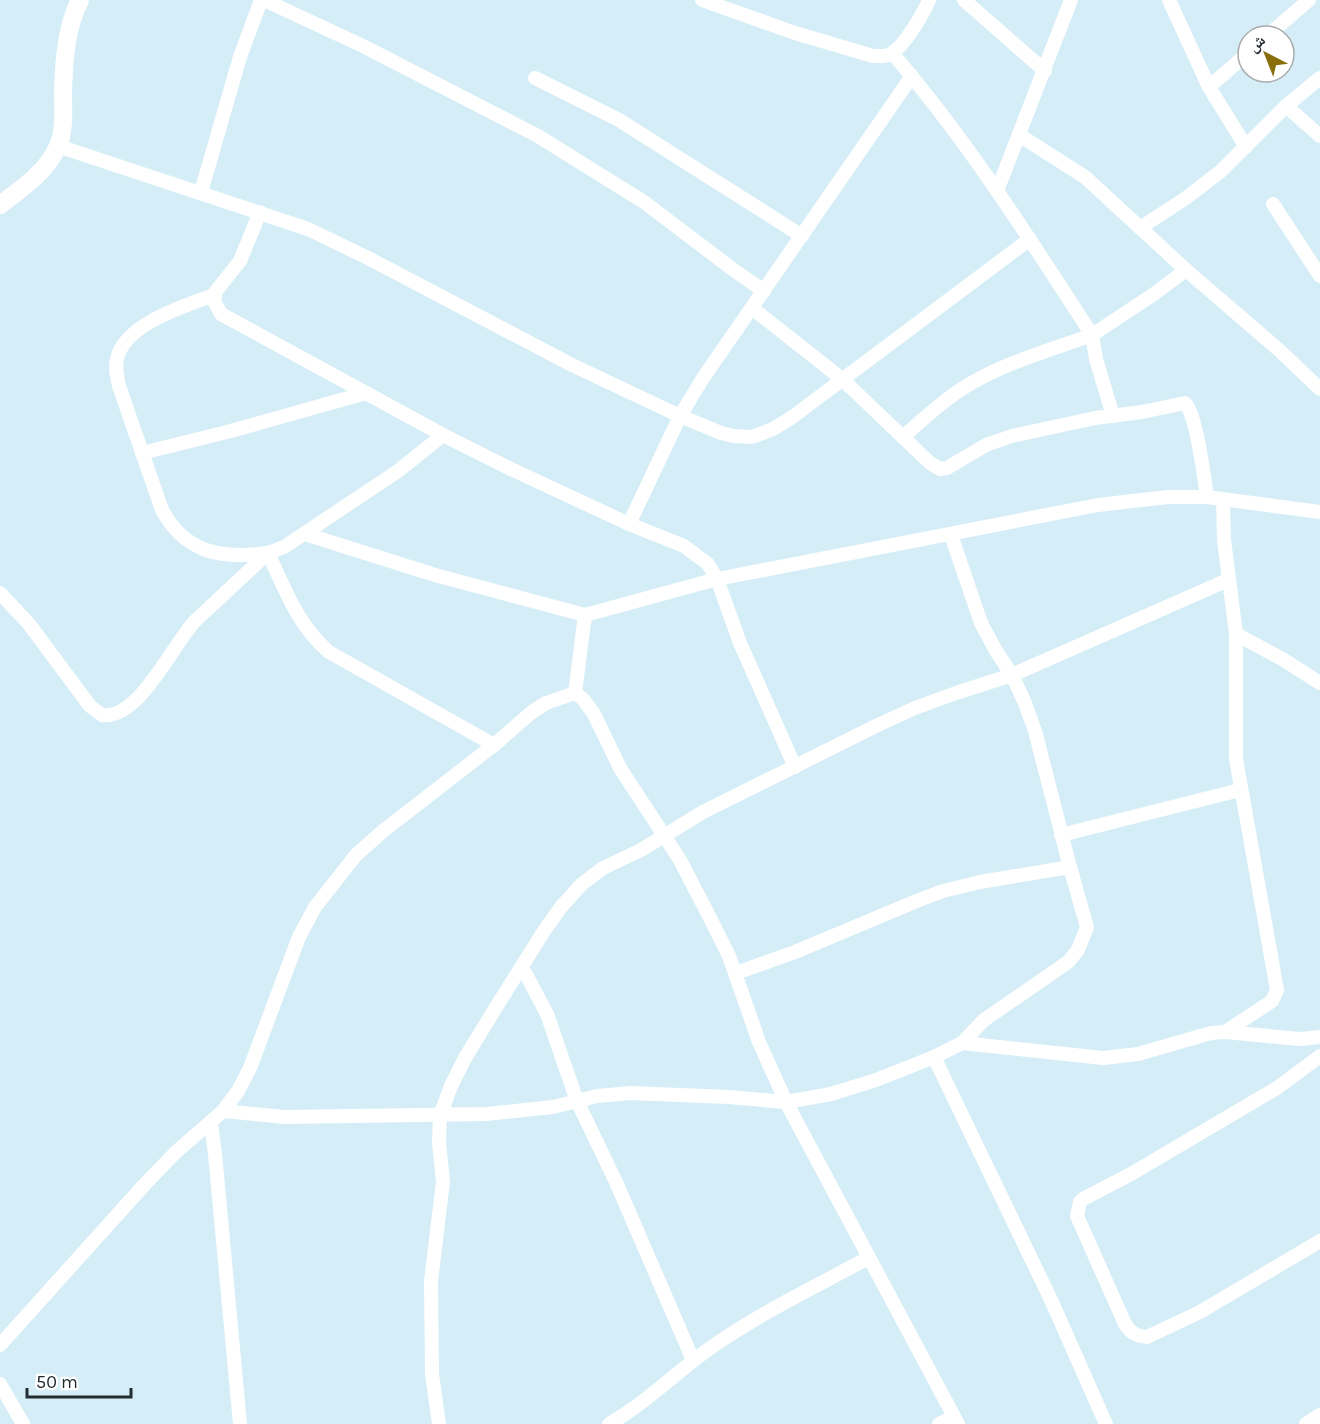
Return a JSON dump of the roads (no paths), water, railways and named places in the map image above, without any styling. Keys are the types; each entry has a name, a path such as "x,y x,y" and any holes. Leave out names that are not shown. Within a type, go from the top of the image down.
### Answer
{"street":[{"path":"201,192 240,57 262,0 363,46 538,136 644,202 764,291"},
{"path":"702,0 795,33 883,57 892,53 910,32 929,0"},
{"path":"964,0 1045,70"},
{"path":"997,191 1071,0"},
{"path":"1169,0 1209,87 1246,147"},
{"path":"1281,24 1309,0"},
{"path":"0,206 38,175 50,161 58,146 63,125 66,45 77,2"},
{"path":"892,53 951,125 1030,239 1092,335 1096,359 1113,416"},
{"path":"1209,87 1236,63"},
{"path":"629,525 680,416 703,378 912,76"},
{"path":"535,78 619,120 802,236"},
{"path":"1140,228 1221,171 1286,106 1320,78"},
{"path":"1286,106 1320,136"},
{"path":"1019,135 1085,177 1320,388"},
{"path":"58,146 308,229 572,365 680,416 727,435 752,437 773,429 791,418 1030,239"},
{"path":"1273,204 1320,276"},
{"path":"260,212 240,261 214,295 170,312 136,331 123,344 117,358 116,373 119,386 142,453 162,510 177,532 187,542 200,549 247,555 268,553 284,547 305,534 398,471 443,435"},
{"path":"903,437 936,407 977,381 1012,363 1092,335 1186,270"},
{"path":"214,295 215,305 226,317 443,435 629,525 684,546 708,564 717,579 740,643 795,767"},
{"path":"752,308 842,379 930,463 940,469 947,468 999,440 1142,412 1181,402 1186,404 1192,417 1207,497"},
{"path":"142,453 366,393"},
{"path":"305,534 435,575 585,615 717,579 1098,505 1168,497 1207,497 1320,512"},
{"path":"1222,498 1228,580 1236,634 1234,728 1240,790 1277,990 1272,1001 1225,1032"},
{"path":"223,1111 284,1118 440,1116 515,1112 553,1107 610,1094 631,1093 786,1102 831,1094 876,1080 934,1057 962,1042 984,1020 1068,962 1078,950 1087,927 1035,731 1012,675 981,623 951,535"},
{"path":"0,593 29,624 90,706 102,715 111,716 123,711 138,698 157,674 184,632 268,553"},
{"path":"268,553 301,621 319,644 346,663 495,745"},
{"path":"439,1424 432,1374 431,1281 443,1182 439,1143 440,1116 465,1058 561,907 582,884 603,868 664,836 703,812 915,708 1012,675 1228,580"},
{"path":"575,693 585,615"},
{"path":"1236,634 1320,683"},
{"path":"0,1345 145,1184 176,1152 223,1111 238,1091 250,1068 299,937 315,907 356,855 383,831 495,745 532,712 546,703 575,693"},
{"path":"575,693 583,699 594,714 620,768 680,860 710,918 736,973 759,1042 786,1102 956,1420 939,1424"},
{"path":"1061,835 1240,790"},
{"path":"736,973 795,952 943,891 980,882 1070,867"},
{"path":"522,967 547,1014 577,1101 616,1182 693,1360"},
{"path":"962,1042 1103,1058 1138,1054 1211,1033 1225,1032 1282,1038 1320,1037"},
{"path":"1320,1056 1277,1088 1131,1174 1089,1195 1080,1202 1077,1216 1125,1324 1134,1334 1147,1337 1200,1312 1320,1241"},
{"path":"934,1057 1052,1302 1106,1424"},
{"path":"211,1123 240,1424"},
{"path":"609,1424 633,1418 693,1360 747,1324 868,1258"},
{"path":"0,1384 23,1424"},
{"path":"1306,1424 1320,1415"}]}
